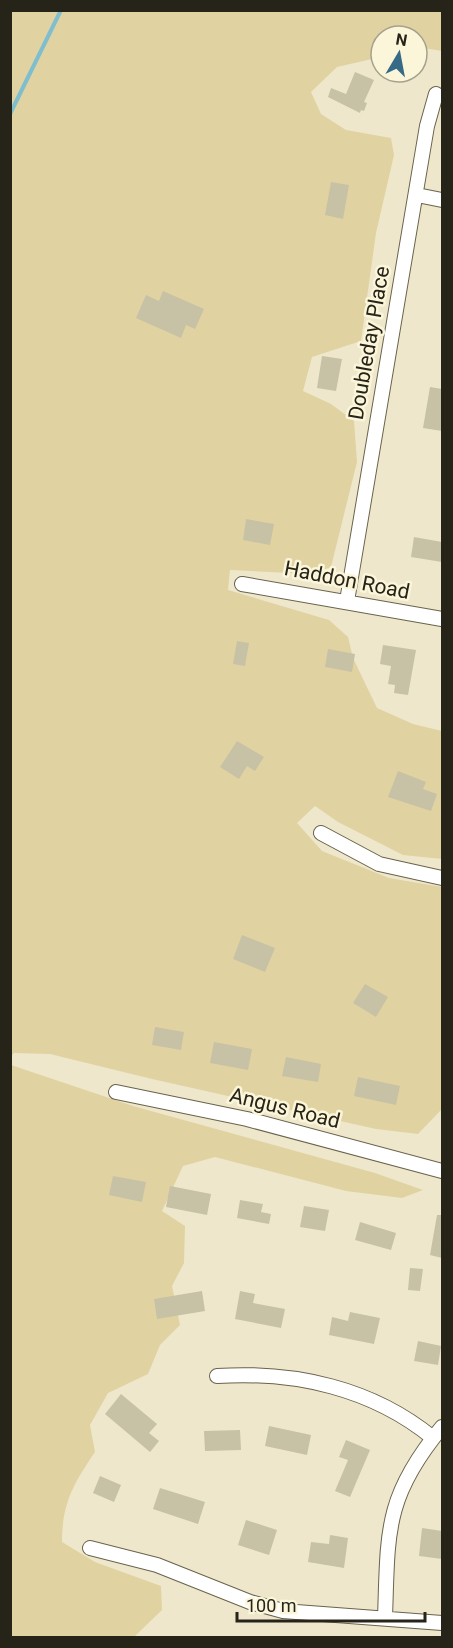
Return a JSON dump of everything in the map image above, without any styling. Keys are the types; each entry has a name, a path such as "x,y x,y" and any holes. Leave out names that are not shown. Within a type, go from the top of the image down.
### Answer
{"street":[{"name":"Doubleday Place","path":"347,601 427,125 436,94"},
{"path":"417,195 442,200"},
{"name":"Haddon Road","path":"242,584 442,619"},
{"path":"321,832 379,864 442,878"},
{"name":"Angus Road","path":"116,1092 247,1119 442,1171"},
{"path":"217,1376 266,1375 342,1388 438,1433 409,1473 396,1500 388,1538 385,1618"},
{"path":"90,1548 157,1565 265,1607 295,1613 442,1623"}],"shaded area":[{"path":"11,11 442,11 442,51 429,49 429,24 369,24 369,60 337,67 311,92 321,114 346,130 391,138 394,155 376,233 361,341 312,357 303,391 331,404 354,421 357,462 331,567 312,574 230,570 228,590 329,620 348,637 353,658 377,708 413,724 442,731 442,859 403,855 338,822 315,806 297,823 322,851 389,878 442,887 442,1109 418,1134 376,1129 50,1054 14,1053 11,1056"},
{"path":"11,1065 133,1106 375,1173 423,1190 402,1198 346,1191 215,1157 183,1166 162,1211 185,1226 184,1263 172,1286 180,1325 160,1345 148,1374 108,1393 90,1425 95,1452 71,1494 64,1516 62,1542 95,1562 161,1586 162,1610 134,1637 11,1638"}],"building":[{"path":"355,72 369,78 369,84 372,84 364,102 367,103 364,111 361,110 360,113 328,97 331,88 346,94"},
{"path":"331,182 349,185 343,219 325,215"},
{"path":"163,291 204,309 195,329 186,325 181,338 136,318 146,295 159,301"},
{"path":"322,356 342,359 336,391 317,388"},
{"path":"430,387 442,389 442,431 423,428"},
{"path":"246,519 274,524 270,545 243,540"},
{"path":"414,537 442,542 442,562 411,557"},
{"path":"237,641 249,643 245,666 233,664"},
{"path":"383,645 416,650 408,695 394,693 395,685 388,684 391,666 380,664"},
{"path":"328,649 355,654 352,672 325,667"},
{"path":"237,741 264,757 255,771 247,766 239,779 220,767"},
{"path":"398,771 426,782 423,789 437,794 431,811 388,797"},
{"path":"242,935 275,948 265,972 233,959"},
{"path":"365,984 388,997 376,1017 353,1003"},
{"path":"155,1027 184,1032 181,1050 152,1045"},
{"path":"214,1042 252,1049 248,1070 210,1063"},
{"path":"286,1057 321,1064 318,1082 282,1076"},
{"path":"358,1077 400,1086 396,1105 354,1096"},
{"path":"113,1176 146,1182 142,1202 109,1195"},
{"path":"170,1186 211,1194 207,1215 166,1207"},
{"path":"240,1200 263,1204 261,1212 271,1214 269,1224 237,1218"},
{"path":"304,1206 329,1210 325,1231 300,1227"},
{"path":"437,1215 442,1215 442,1258 430,1255"},
{"path":"360,1222 396,1233 391,1250 355,1240"},
{"path":"410,1268 423,1269 420,1291 408,1290"},
{"path":"202,1291 205,1311 157,1319 154,1299"},
{"path":"240,1291 255,1294 253,1303 285,1309 281,1328 235,1319"},
{"path":"350,1312 380,1318 374,1344 329,1335 332,1317 348,1321"},
{"path":"418,1341 441,1346 438,1365 414,1361"},
{"path":"121,1394 157,1424 149,1433 159,1441 150,1452 105,1414"},
{"path":"269,1426 311,1435 307,1455 265,1446"},
{"path":"240,1430 241,1450 205,1451 204,1431"},
{"path":"346,1440 370,1450 350,1497 335,1491 348,1460 339,1457"},
{"path":"100,1476 121,1485 114,1502 93,1493"},
{"path":"160,1488 205,1502 198,1524 153,1509"},
{"path":"246,1520 277,1530 269,1555 238,1545"},
{"path":"422,1528 442,1531 442,1559 419,1556"},
{"path":"330,1535 348,1538 344,1568 308,1562 311,1542 329,1544"}],"waterway":[{"path":"10,114 61,10"}]}
